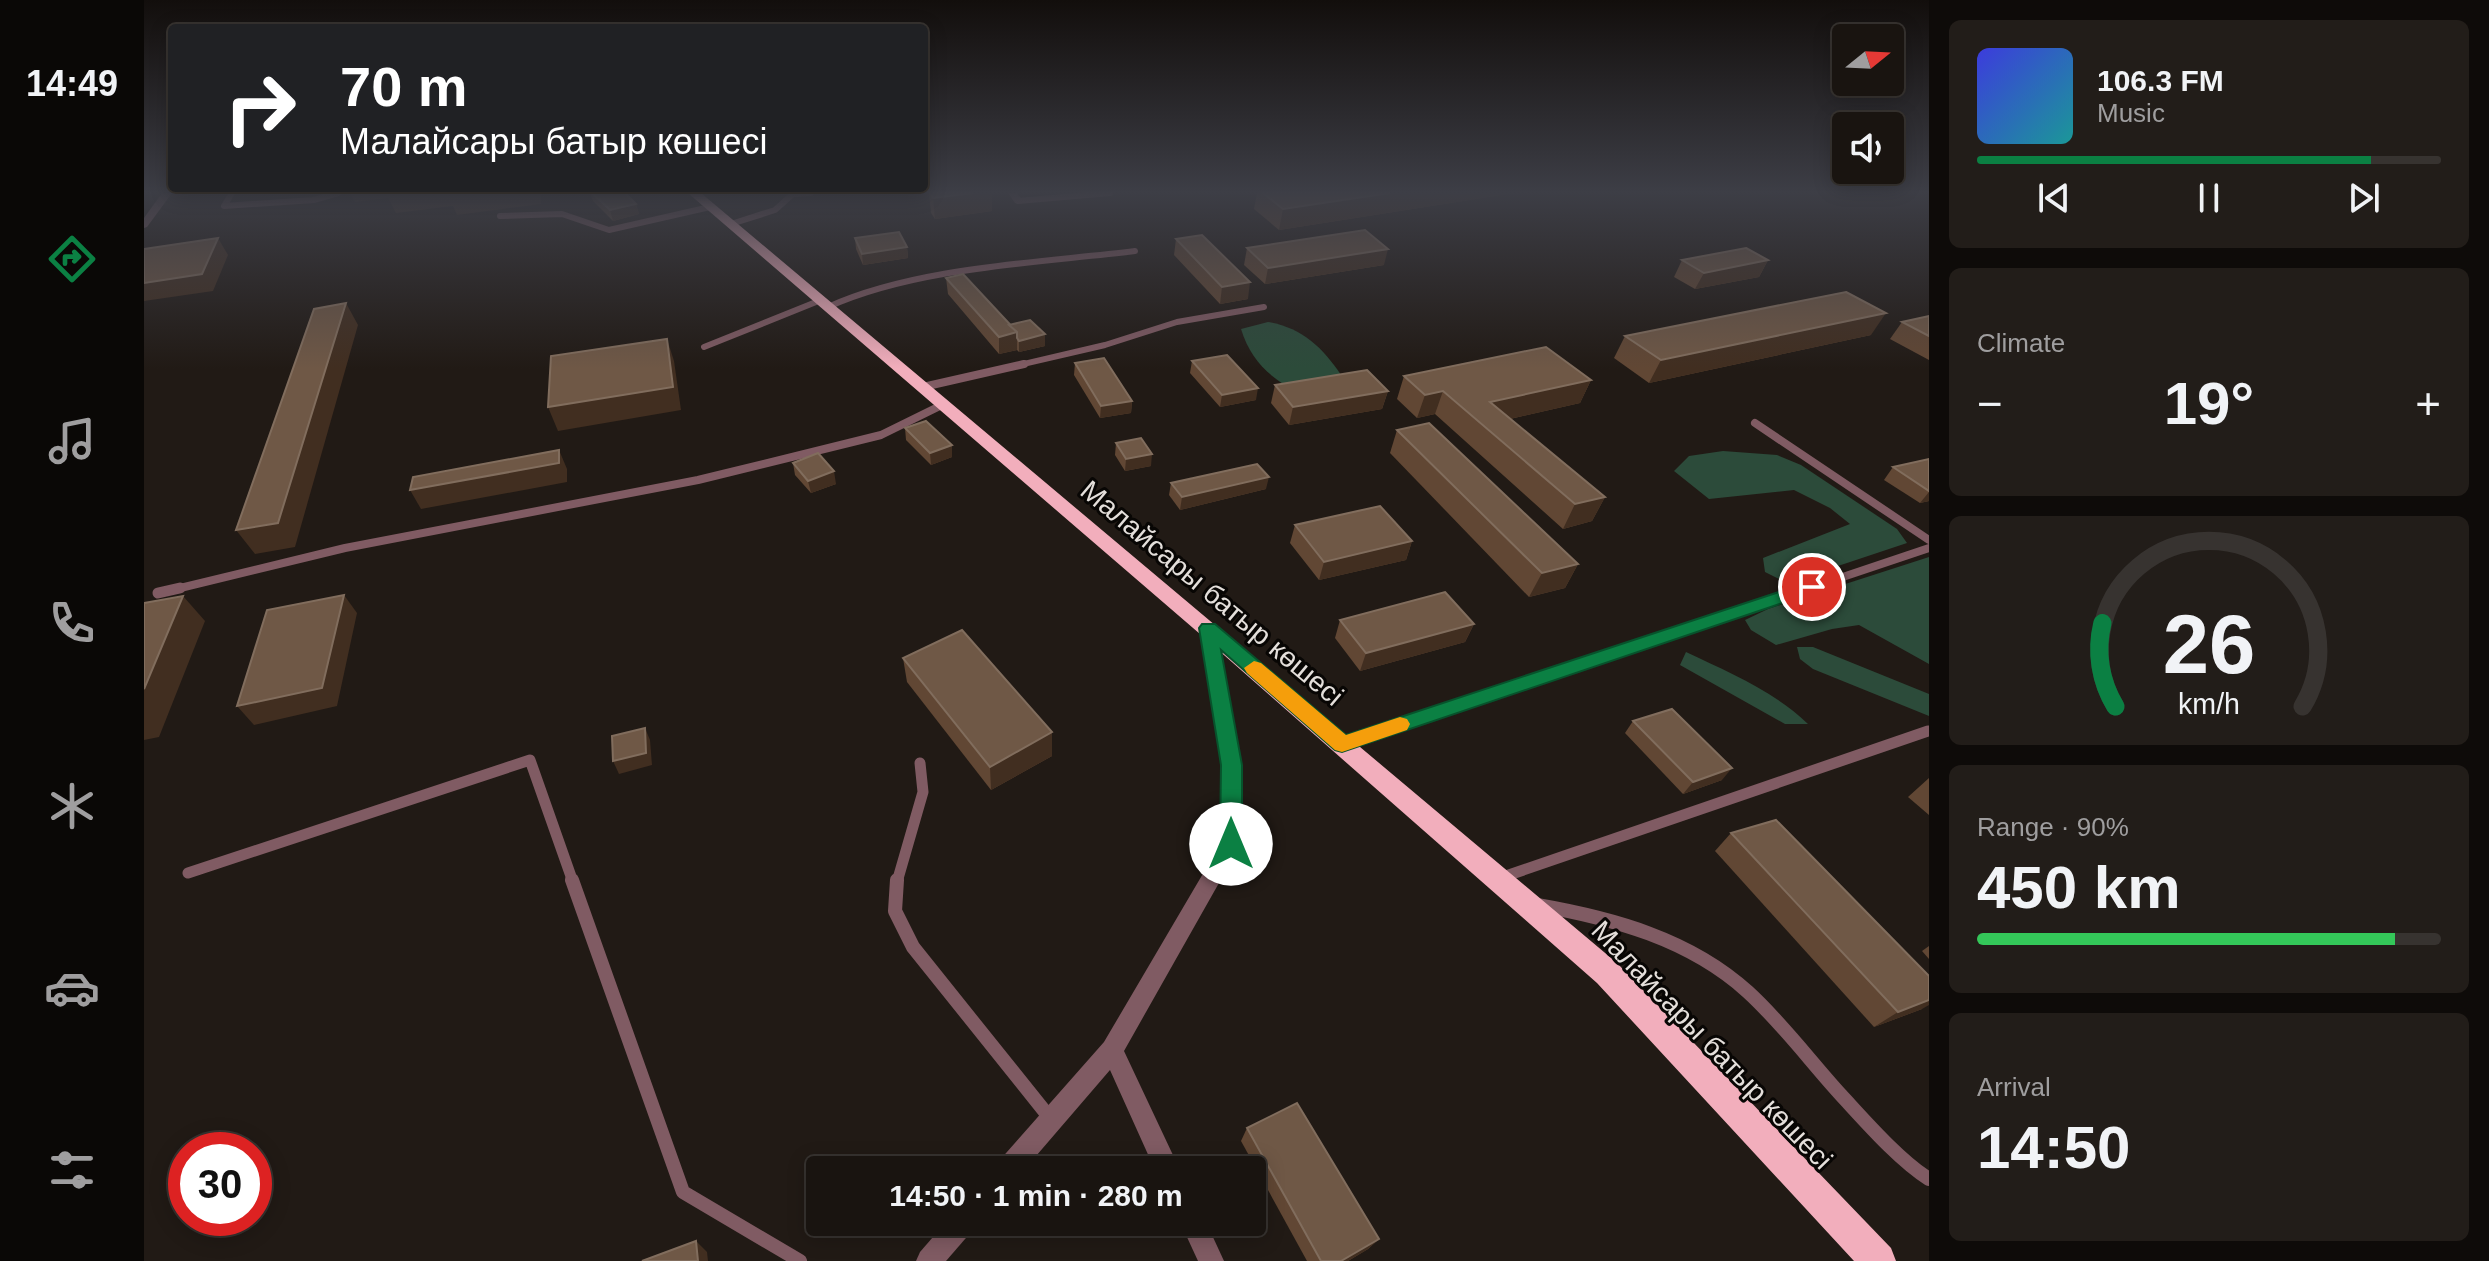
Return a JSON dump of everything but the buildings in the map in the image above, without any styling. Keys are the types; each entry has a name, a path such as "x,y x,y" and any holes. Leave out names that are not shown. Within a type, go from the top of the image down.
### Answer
{"highway":[{"name":"Малайсары батыр көшесі","path":"764,252 1208,628 1607,973 1878,1261"}],"street":[{"path":"1020,1156 1112,1050 1231,844 1231,765 1208,628"},
{"path":"1112,1050 1161,1156"},
{"path":"929,1261 951,1236"},
{"path":"1199,1236 1211,1261"}],"lane":[{"path":"704,347 824,303 920,278 1128,252"},
{"path":"923,387 1105,345 1177,322 1264,307"},
{"path":"158,593 345,548 698,480 881,435 944,404"},
{"path":"1755,423 1929,540"},
{"path":"1342,744 1929,548"},
{"path":"1498,878 1928,731"},
{"path":"188,873 530,760 683,1192 800,1261"},
{"path":"920,763 923,792 897,880 895,911 913,947 1052,1120"},
{"path":"1527,903 1585,913 1663,938 1711,963 1749,992 1837,1090 1929,1179"}],"green space":[{"path":"1268,322 1291,329 1310,340 1341,375 1299,393 1279,381 1256,359 1241,329"},
{"path":"1723,451 1777,455 1801,465 1897,529 1907,543 1787,583 1765,572 1763,558 1850,524 1830,508 1794,490 1709,499 1674,471 1689,456"},
{"path":"1929,557 1929,664 1859,625 1832,629 1776,645 1751,630 1745,620 1768,609"},
{"path":"1797,647 1813,647 1929,694 1929,716 1813,669 1800,659"},
{"path":"1686,652 1766,692 1808,724 1785,724 1680,665"}],"slow traffic":[{"path":"1254,668 1342,744 1400,724"}],"route":[{"path":"1231,844 1231,765 1208,628 1342,744 1812,587"}]}
